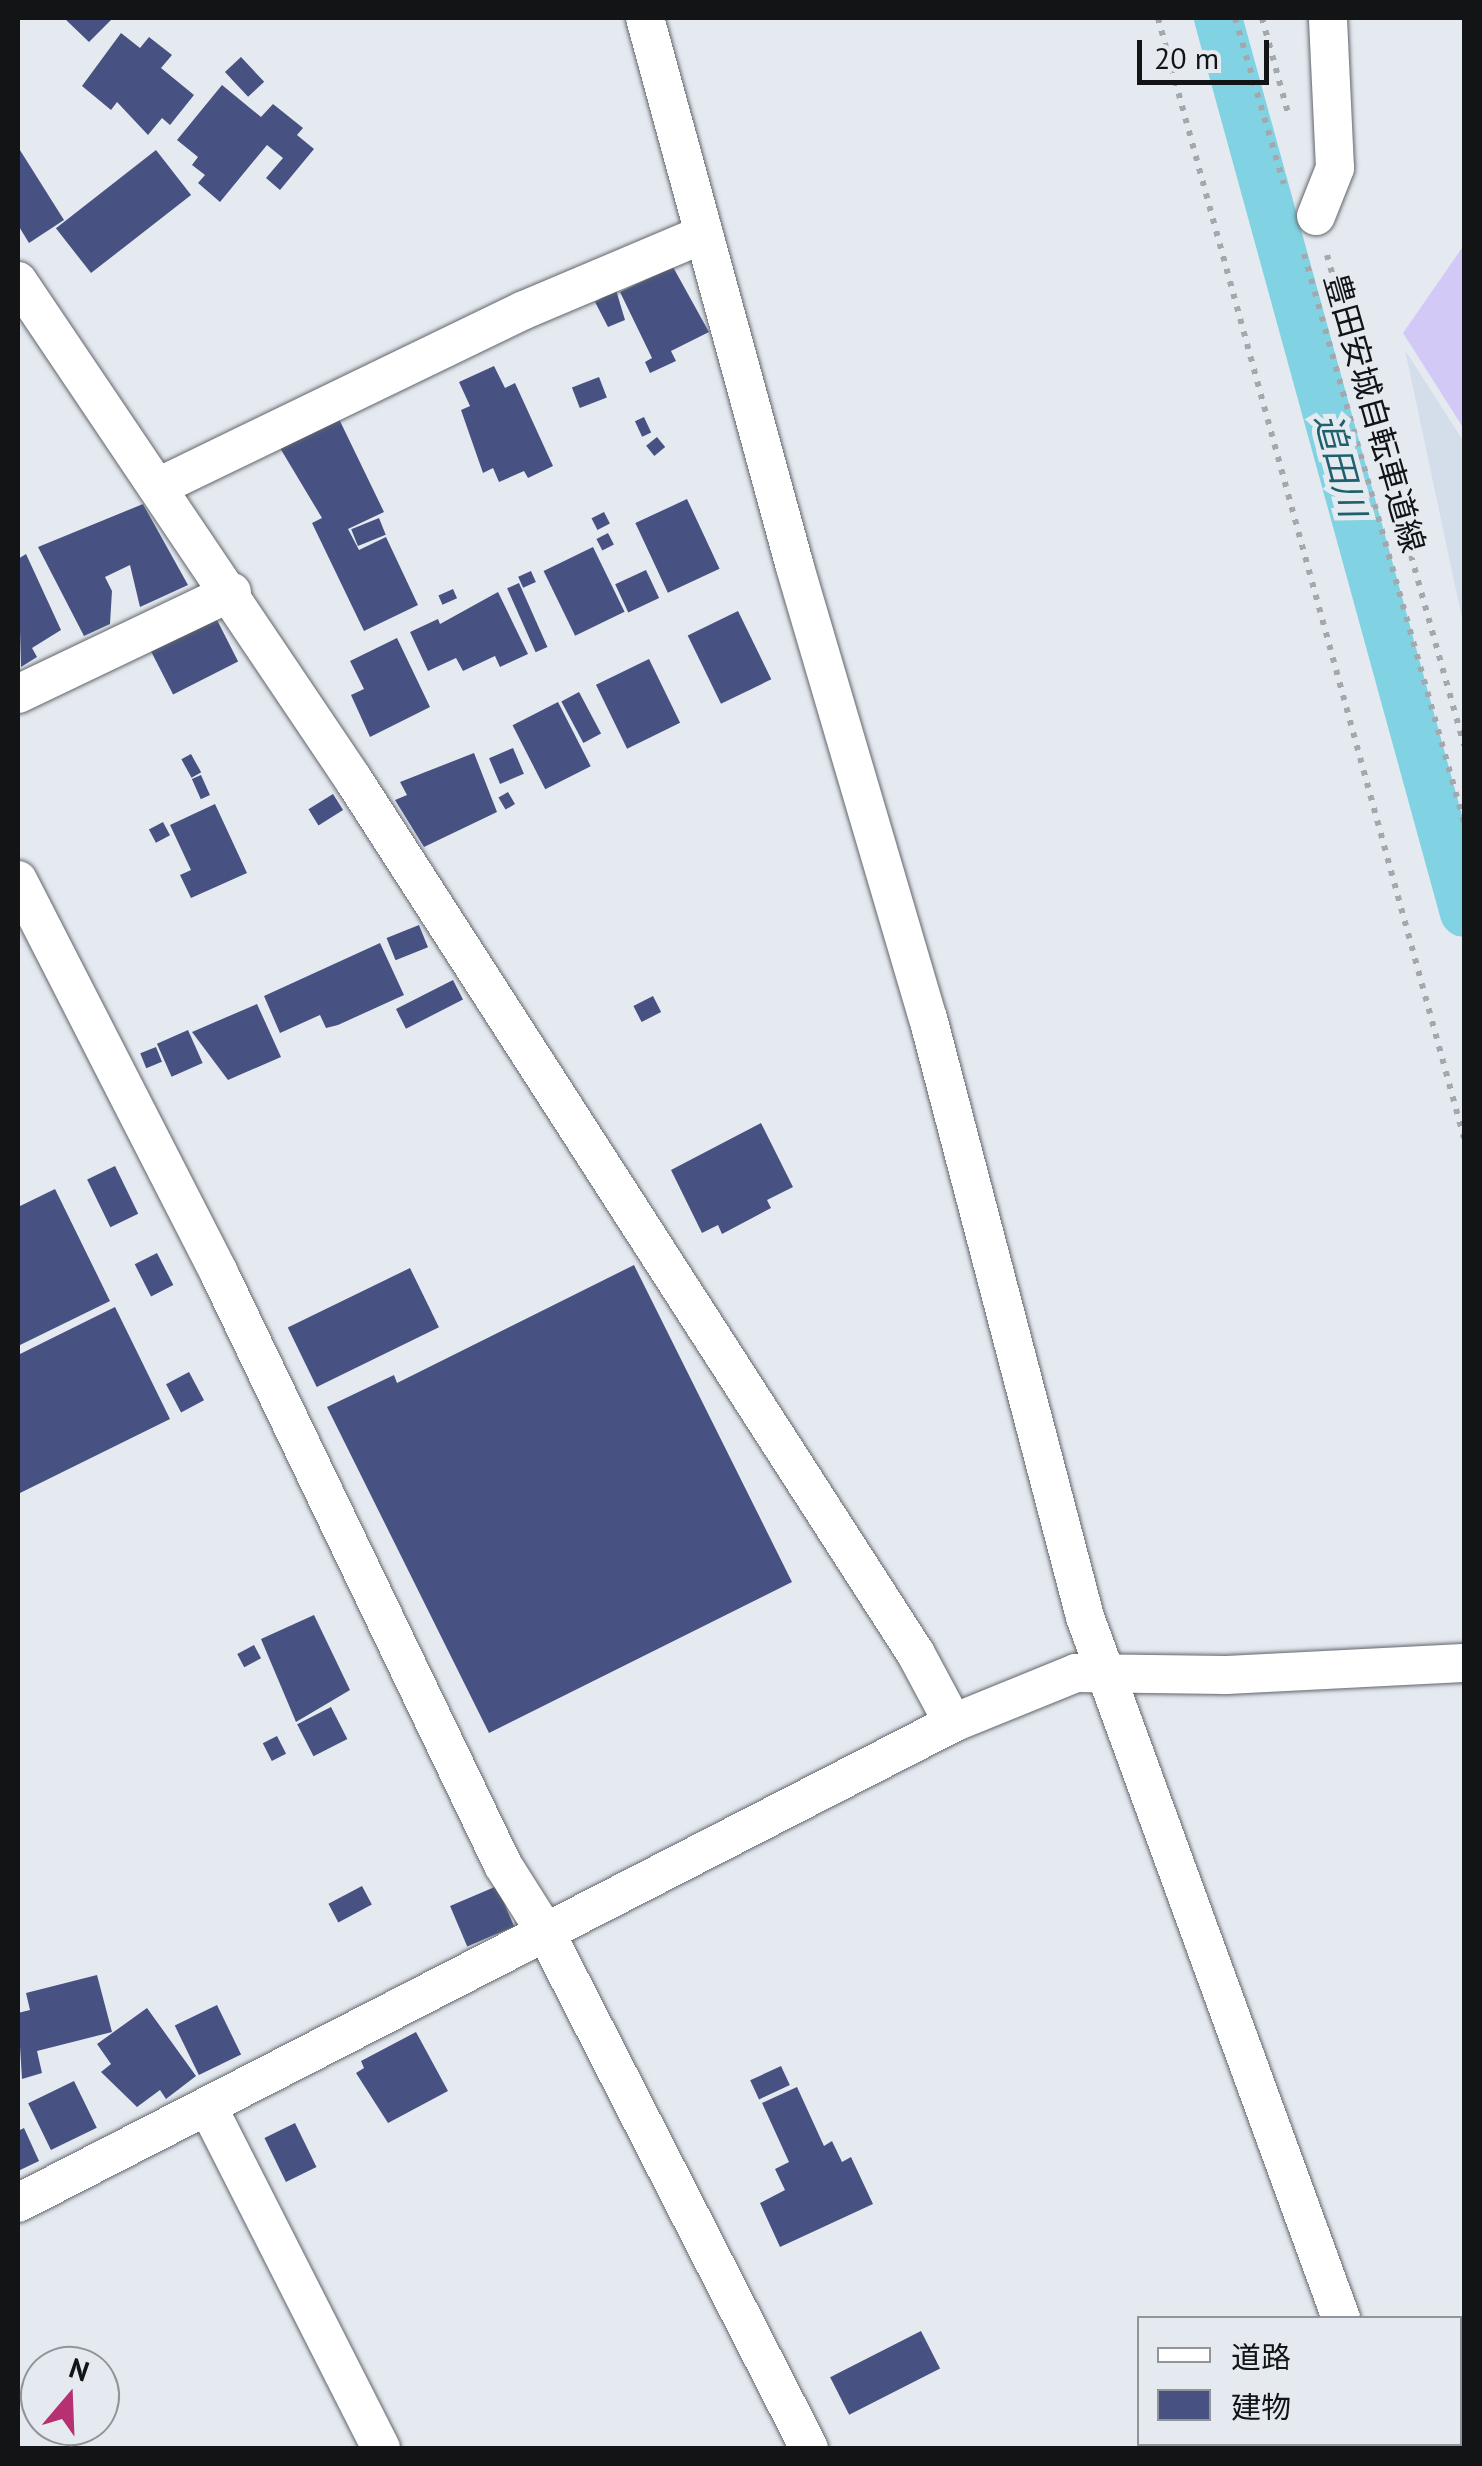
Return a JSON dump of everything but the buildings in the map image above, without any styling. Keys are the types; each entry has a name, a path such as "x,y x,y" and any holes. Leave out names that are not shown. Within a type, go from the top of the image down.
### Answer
{"street":[{"path":"645,18 928,1018 1085,1618 1340,2316"},
{"path":"1302,221 1334,168 1328,18"},
{"path":"160,486 524,310 704,234"},
{"path":"18,281 232,592 916,1654 953,1722"},
{"path":"18,694 232,592"},
{"path":"18,880 220,1273 504,1865 546,1933 808,2448"},
{"path":"18,2203 210,2109 953,1722 1076,1673 1105,1670 1226,1675 1464,1663"},
{"path":"210,2109 382,2448"}],"path":[{"path":"1158,18 1464,1138"},
{"name":"豊田安城自転車道線","path":"1236,18 1302,221 1464,822"},
{"path":"1302,221 1464,745"}],"shaded area":[{"path":"1464,245 1464,429 1403,333"},
{"path":"1405,350 1464,442 1464,628"}],"waterway":[{"name":"追田川","path":"1218,18 1464,913"}]}
